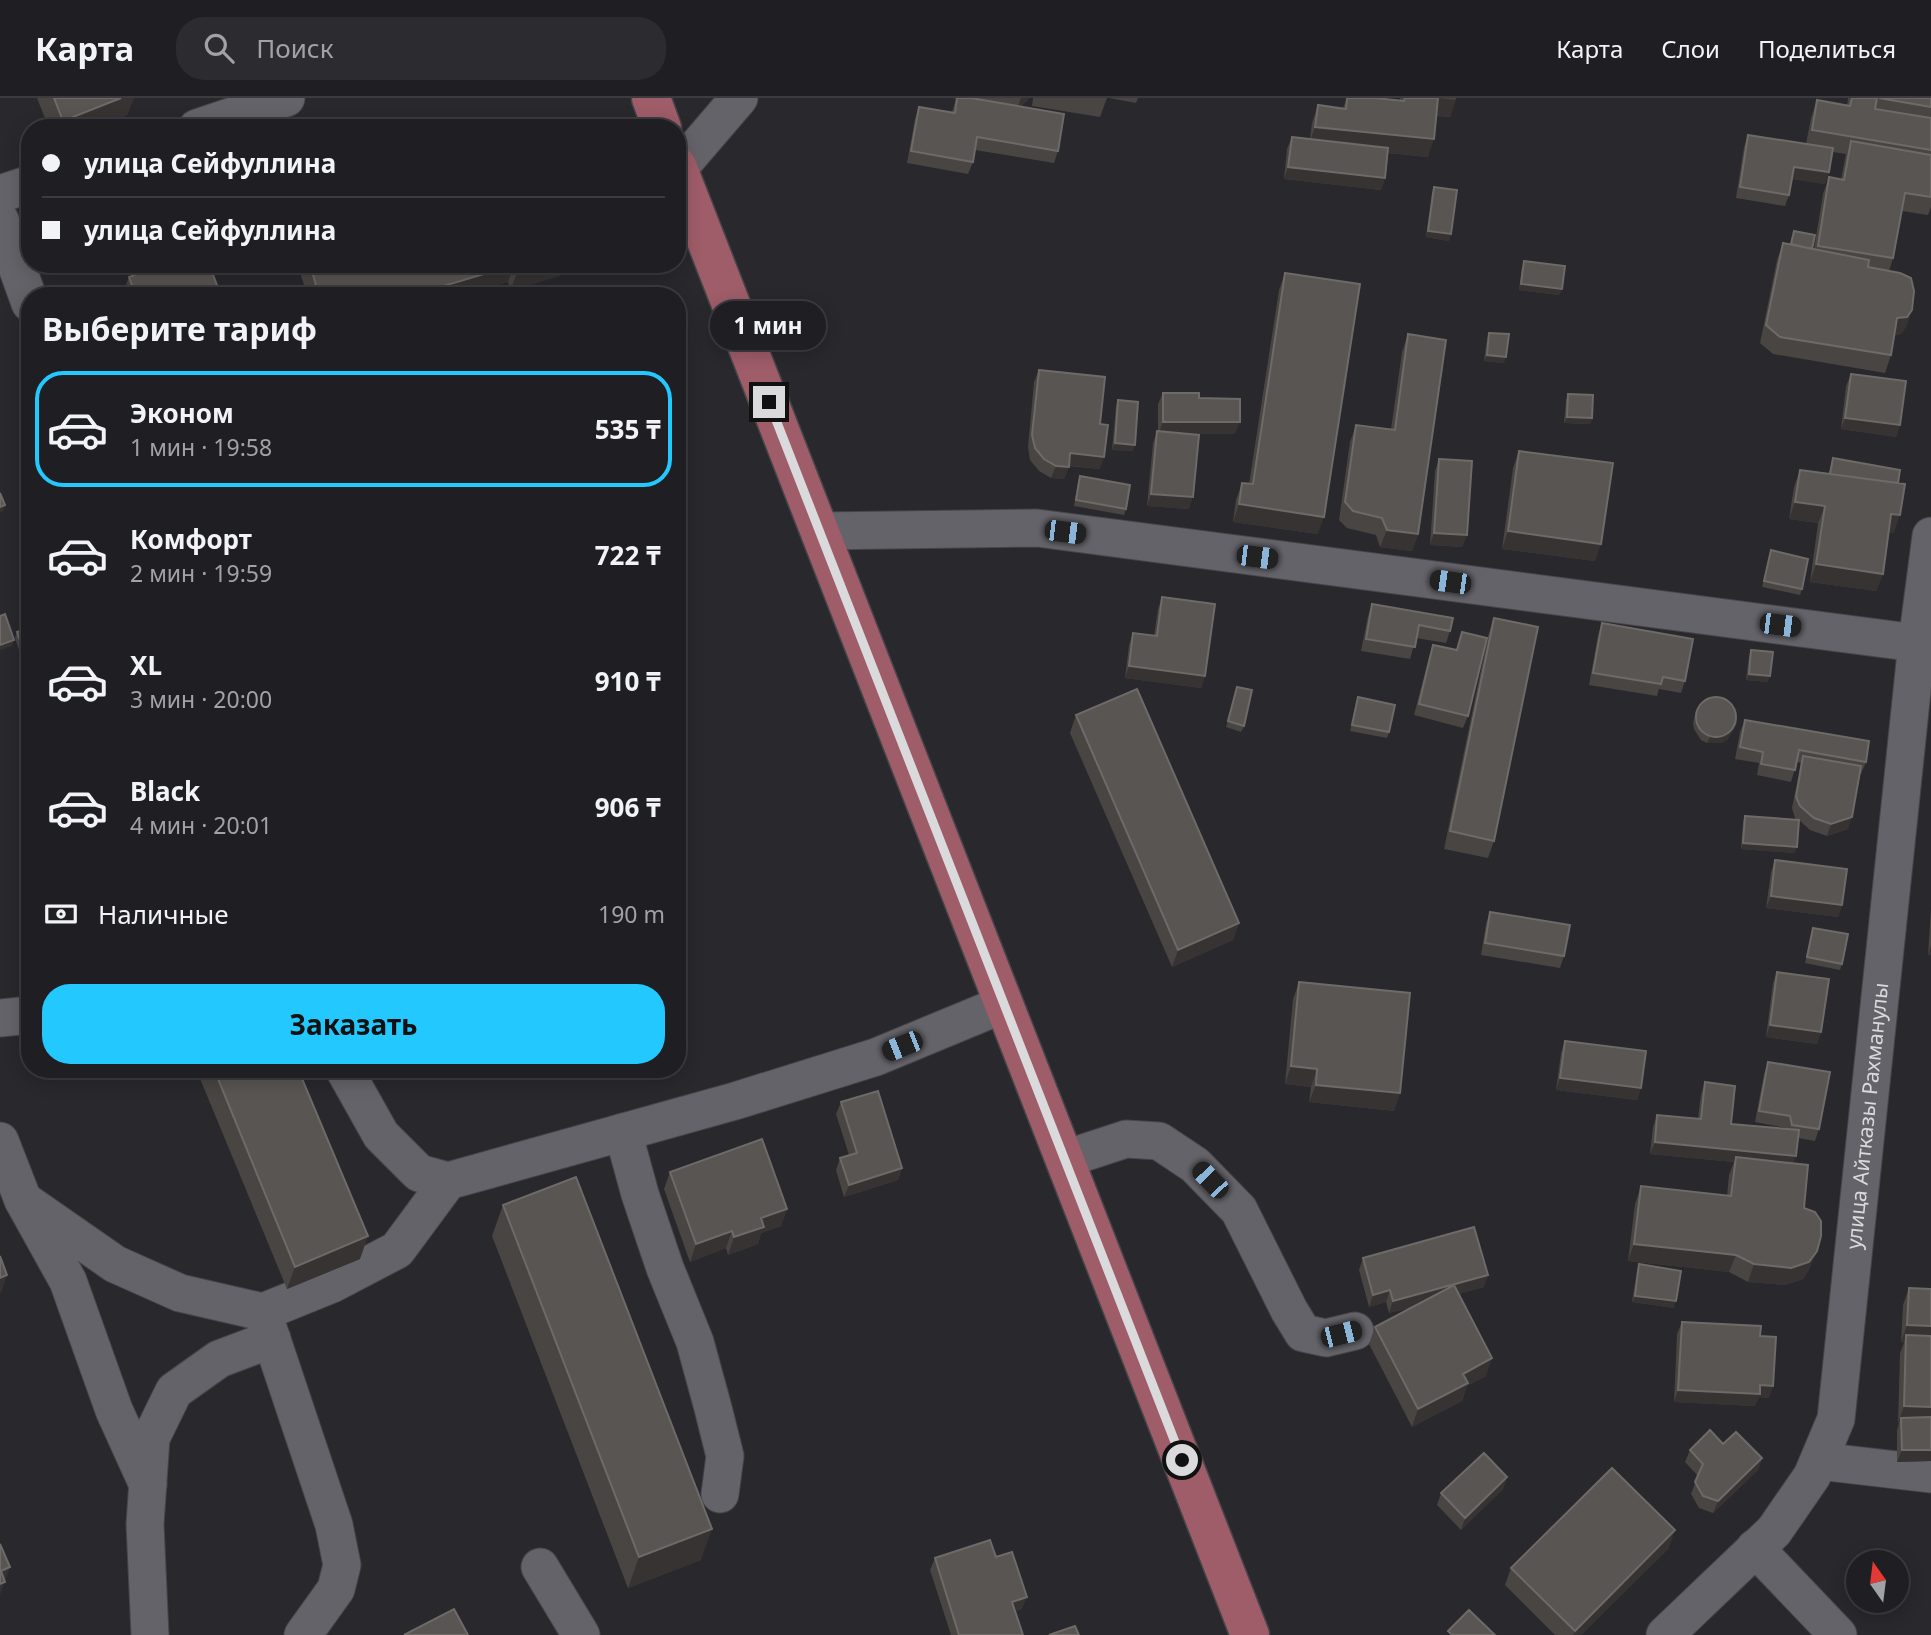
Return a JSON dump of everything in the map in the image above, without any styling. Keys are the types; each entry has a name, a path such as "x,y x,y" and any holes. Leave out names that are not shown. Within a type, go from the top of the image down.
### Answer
{"main road":[{"path":"651,98 659,119"},
{"path":"686,188 1250,1635"}],"street":[{"path":"224,119 286,98"},
{"path":"686,158 739,98"},
{"path":"0,194 21,187"},
{"path":"0,220 24,287"},
{"path":"820,531 1037,528 1924,644"},
{"name":"улица Айтказы Рахманулы","path":"1665,1635 1774,1531 1812,1476 1836,1419 1924,644 1931,536"},
{"path":"349,1078 381,1135 419,1173 449,1181 735,1101 876,1057 1004,1004"},
{"path":"0,1018 21,1016"},
{"path":"623,1132 665,1268 695,1342 713,1408 725,1456 720,1494"},
{"path":"1065,1159 1126,1139 1158,1141 1195,1165 1239,1210 1303,1333 1326,1338 1355,1331"},
{"path":"0,1141 23,1200 68,1281 114,1410 148,1485"},
{"path":"150,1635 145,1524 150,1438 174,1391 332,1284 397,1250 449,1181"},
{"path":"23,1200 115,1264 180,1293 267,1326"},
{"path":"267,1326 334,1525 342,1565 336,1589 303,1635"},
{"path":"1819,1461 1931,1474"},
{"path":"1755,1548 1838,1635"},
{"path":"540,1567 581,1635"}],"building":[{"path":"54,98 121,98 68,119 62,119"},
{"path":"957,98 1064,114 1058,151 977,137 973,162 911,151 919,107 955,113"},
{"path":"1347,98 1404,101 1405,98 1438,98 1434,139 1315,127 1318,105 1346,109"},
{"path":"1852,98 1877,98 1875,109 1931,118 1931,150 1812,130 1817,100 1850,106"},
{"path":"1879,98 1931,98 1931,107"},
{"path":"1748,135 1833,148 1829,172 1794,167 1789,195 1740,187"},
{"path":"1292,137 1388,148 1385,178 1288,167"},
{"path":"1851,141 1931,155 1931,197 1905,193 1893,258 1818,246 1829,177 1844,180"},
{"path":"1434,187 1457,190 1451,234 1428,231"},
{"path":"1794,231 1815,235 1812,249 1791,244"},
{"path":"1783,243 1869,260 1868,267 1900,273 1911,278 1914,291 1912,310 1907,317 1897,318 1891,355 1780,337 1766,325"},
{"path":"1524,261 1565,266 1562,289 1521,284"},
{"path":"139,273 212,273 218,287 133,287 129,277"},
{"path":"313,273 487,273 440,287 316,287"},
{"path":"1285,273 1360,284 1324,517 1239,504 1242,483 1253,484"},
{"path":"1489,333 1509,334 1506,357 1487,355"},
{"path":"1408,334 1446,340 1418,534 1387,530 1382,518 1353,511 1345,502 1356,425 1395,430"},
{"path":"1039,370 1105,377 1100,424 1108,425 1104,457 1070,453 1069,467 1056,466 1044,459 1035,448 1032,435"},
{"path":"1851,374 1906,381 1900,425 1845,418"},
{"path":"1163,393 1199,393 1199,398 1240,399 1240,422 1163,422"},
{"path":"1568,394 1593,395 1592,418 1567,417"},
{"path":"1118,400 1138,402 1135,445 1115,443"},
{"path":"1157,431 1199,435 1193,497 1151,494"},
{"path":"1519,451 1613,463 1601,544 1508,531"},
{"path":"1833,458 1900,470 1898,483 1830,474"},
{"path":"1439,459 1472,461 1467,535 1434,533"},
{"path":"1800,470 1905,484 1900,515 1891,514 1883,574 1816,564 1825,506 1795,502"},
{"path":"1080,476 1130,485 1126,509 1076,500"},
{"path":"0,493 5,505 0,507"},
{"path":"1771,550 1808,559 1802,589 1764,581"},
{"path":"1162,597 1215,604 1205,676 1129,666 1133,633 1157,636"},
{"path":"1372,604 1453,618 1450,631 1419,625 1415,647 1366,639"},
{"path":"5,614 14,640 0,645 0,616"},
{"path":"1494,618 1538,627 1494,841 1450,831"},
{"path":"1602,623 1693,639 1685,681 1663,677 1661,684 1593,673"},
{"path":"1462,632 1487,638 1468,716 1419,704 1433,645 1457,650"},
{"path":"1751,650 1773,652 1770,676 1749,674"},
{"path":"1237,687 1252,690 1244,726 1228,721"},
{"path":"1137,689 1239,923 1178,950 1076,715"},
{"path":"1358,697 1395,705 1389,732 1352,725"},
{"path":"1716,697 1724,698 1730,703 1735,709 1735,725 1730,731 1724,736 1716,737 1708,736 1702,731 1697,725 1696,717 1697,709 1702,703 1708,698"},
{"path":"1745,720 1869,741 1866,762 1799,750 1795,770 1761,764 1763,752 1740,747"},
{"path":"1803,756 1861,766 1852,817 1831,824 1814,818 1800,806 1796,797"},
{"path":"1745,816 1799,820 1797,847 1743,843"},
{"path":"1775,860 1847,869 1842,905 1771,896"},
{"path":"1490,912 1570,925 1564,956 1485,943"},
{"path":"1813,928 1848,934 1842,964 1807,957"},
{"path":"1777,972 1829,979 1821,1032 1770,1025"},
{"path":"1299,982 1410,993 1400,1093 1316,1085 1317,1069 1291,1066"},
{"path":"1565,1041 1646,1051 1641,1088 1560,1078"},
{"path":"1768,1062 1830,1072 1819,1129 1792,1125 1790,1116 1759,1111"},
{"path":"218,1078 302,1078 368,1236 295,1267"},
{"path":"1705,1082 1735,1086 1731,1124 1799,1130 1796,1156 1655,1142 1657,1115 1701,1119"},
{"path":"878,1091 902,1168 849,1185 840,1158 857,1153 841,1102"},
{"path":"762,1139 787,1209 761,1218 764,1227 734,1237 732,1231 696,1244 670,1172"},
{"path":"1736,1157 1808,1165 1804,1208 1815,1212 1821,1221 1817,1251 1809,1262 1791,1268 1754,1264 1736,1255 1634,1244 1641,1186 1731,1196"},
{"path":"576,1177 712,1529 639,1557 503,1205"},
{"path":"1474,1227 1488,1275 1393,1301 1390,1290 1373,1295 1363,1258"},
{"path":"0,1256 7,1275 0,1278"},
{"path":"1639,1264 1681,1271 1676,1301 1635,1296"},
{"path":"1454,1285 1492,1358 1463,1374 1468,1383 1418,1409 1375,1327"},
{"path":"1909,1288 1931,1289 1931,1326 1907,1325"},
{"path":"1682,1322 1761,1326 1760,1336 1776,1337 1773,1386 1760,1385 1760,1394 1678,1390"},
{"path":"1906,1335 1931,1336 1931,1407 1904,1406"},
{"path":"1931,1417 1931,1450 1902,1450 1901,1418"},
{"path":"1710,1430 1723,1444 1736,1432 1762,1458 1718,1501 1703,1496 1695,1482 1703,1464 1690,1450"},
{"path":"1484,1453 1507,1477 1465,1518 1441,1493"},
{"path":"1612,1468 1675,1530 1575,1631 1511,1568"},
{"path":"990,1540 996,1557 1012,1552 1027,1597 1012,1602 1023,1635 959,1635 935,1558"},
{"path":"0,1544 10,1567 1,1571 5,1582 0,1584"},
{"path":"454,1609 468,1635 404,1635"},
{"path":"1469,1610 1495,1635 1452,1635 1448,1631"},
{"path":"1075,1626 1079,1635 1049,1635"}],"route":[{"path":"769,402 1182,1460"}]}
